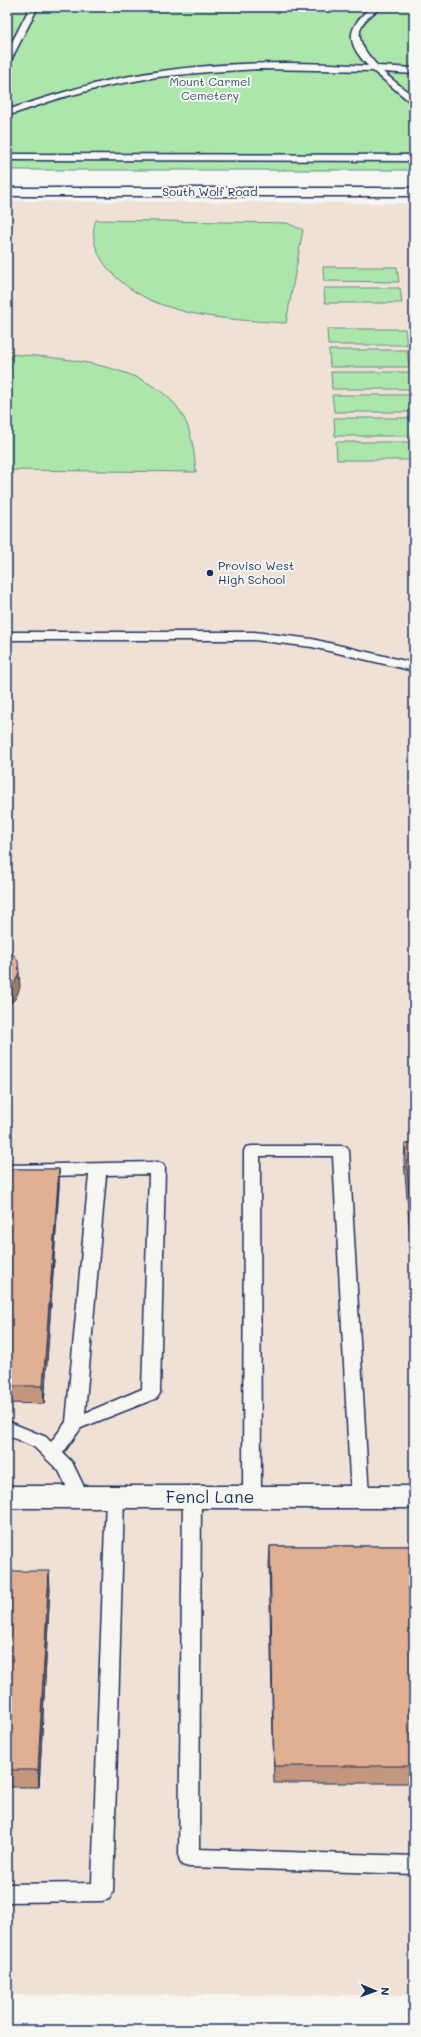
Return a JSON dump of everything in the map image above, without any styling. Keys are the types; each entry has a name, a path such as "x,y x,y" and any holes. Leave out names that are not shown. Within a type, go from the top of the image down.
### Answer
{"main road":[{"name":"South Wolf Road","path":"7,192 414,192"},
{"name":"Fencl Lane","path":"7,1497 414,1497"}],"lane":[{"path":"7,60 34,7"},
{"path":"376,7 360,20 355,31 356,42 364,57 414,102"},
{"path":"7,113 106,84 158,73 257,67 376,68 414,71"},
{"path":"7,157 414,158"},
{"path":"7,636 254,636 312,643 414,667"},
{"path":"252,1497 252,1151 341,1151 360,1497"},
{"path":"7,1171 157,1168 151,1393 90,1418 75,1422"},
{"path":"52,1454 75,1422 98,1169"},
{"path":"7,1428 40,1442 66,1466 80,1497"},
{"path":"7,1893 102,1892 114,1497"},
{"path":"192,1497 189,1858 414,1864"}],"shaded area":[{"path":"7,201 414,203 414,1995 7,1995"}],"green space":[{"name":"Mount Carmel Cemetery","path":"7,7 414,7 414,170 7,170"},
{"path":"96,220 287,223 303,230 286,323 213,317 165,306 143,296 123,283 102,261 94,238 94,226"},
{"path":"323,267 397,267 399,282 324,281"},
{"path":"324,288 400,288 402,303 325,303"},
{"path":"327,329 405,329 407,345 328,345"},
{"path":"329,350 407,350 409,367 330,367"},
{"path":"7,354 50,357 96,365 119,371 140,379 159,390 180,410 188,427 193,445 196,472 7,470"},
{"path":"331,372 411,372 413,389 332,389"},
{"path":"332,395 413,395 414,412 334,412"},
{"path":"334,418 414,418 414,436 335,436"},
{"path":"336,442 414,442 414,460 337,460"}],"building":[{"path":"7,948 18,961 19,972 15,983 7,991"},
{"path":"405,1144 414,1144 414,1250"},
{"path":"7,1169 59,1169 43,1386 7,1386"},
{"path":"270,1546 414,1546 414,1766 274,1766"},
{"path":"7,1571 49,1571 38,1770 7,1770"}],"place":[{"name":"Proviso West High School","path":"210,573"}]}
